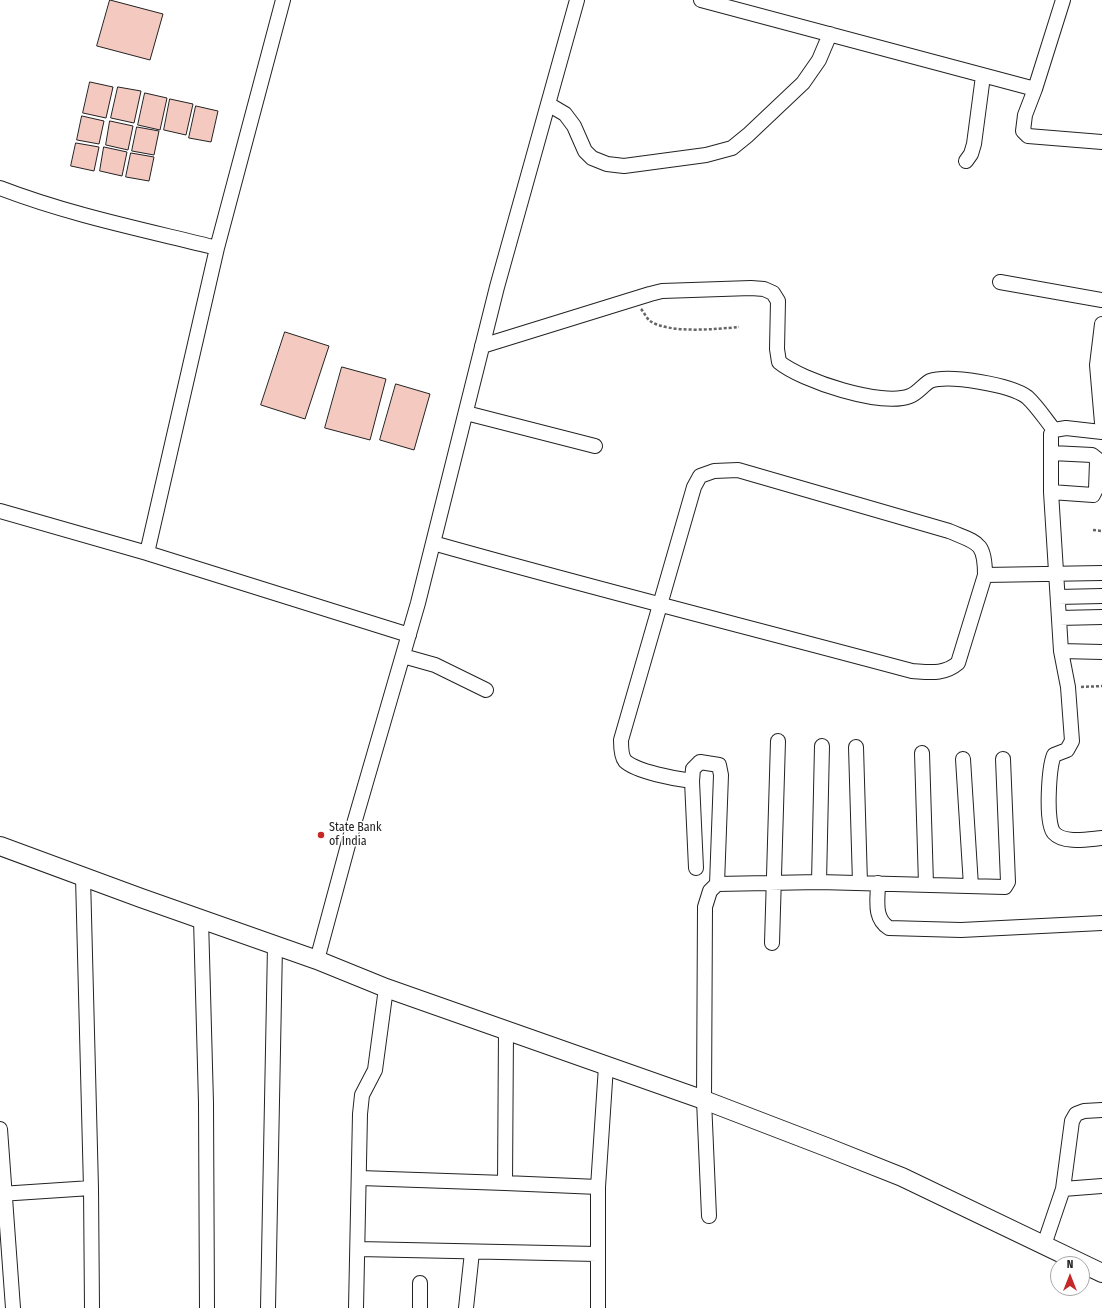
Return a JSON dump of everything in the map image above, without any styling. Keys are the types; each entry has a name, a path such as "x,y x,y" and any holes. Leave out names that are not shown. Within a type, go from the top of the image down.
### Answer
{"main road":[{"path":"0,846 317,960 386,988 704,1100 902,1177 1102,1273"}],"street":[{"path":"146,553 217,248 283,0"},
{"path":"317,960 409,636 434,543 482,346 577,0"},
{"path":"701,0 1035,89"},
{"path":"1063,0 1023,122 1023,131 1028,136 1102,142"},
{"path":"548,104 565,114 585,152 592,158 607,164 630,166 706,155 732,148 748,135 803,83 819,60 830,34"},
{"path":"966,161 971,154 974,144 983,76"},
{"path":"0,188 20,196 131,227 217,248"},
{"path":"1000,282 1102,300"},
{"path":"482,346 633,298 662,291 751,288 764,289 773,293 778,301 777,349 779,362 787,368 812,380 849,392 892,399 911,396 931,381 951,379 990,383 1012,389 1027,398 1054,430"},
{"path":"1102,324 1097,365 1102,423"},
{"path":"466,413 595,446"},
{"path":"1054,430 1066,428 1102,432"},
{"path":"1054,430 1051,434 1051,492 1061,651 1068,687 1072,741 1067,750 1054,755 1052,760 1050,770 1050,824 1054,833 1064,839 1102,838"},
{"path":"1051,492 1093,495 1096,489 1098,462 1095,457 1092,456 1052,453"},
{"path":"434,543 563,580 660,604 912,671 936,673 950,670 958,663 985,575 985,556 976,542 949,531 738,470 714,471 700,476 694,487 660,604 621,740 621,750 624,760 634,767 680,780 692,781"},
{"path":"0,511 146,553 409,636"},
{"path":"985,575 1057,575 1102,573"},
{"path":"1058,597 1102,596"},
{"path":"1059,618 1102,617"},
{"path":"1061,651 1102,652"},
{"path":"403,656 435,665 486,690"},
{"path":"772,943 778,741"},
{"path":"819,882 822,746"},
{"path":"856,747 860,883"},
{"path":"922,753 926,884"},
{"path":"963,759 971,886"},
{"path":"717,884 819,882 1005,887 1008,882 1003,759"},
{"path":"696,868 692,781 693,769 700,762 719,765 721,775 717,884 710,891 705,907 704,1100 709,1216"},
{"path":"83,877 91,1188 92,1308"},
{"path":"878,883 878,917 881,923 888,928 961,930 1102,923"},
{"path":"201,919 206,1102 207,1308"},
{"path":"268,1308 275,946"},
{"path":"356,1308 362,1095 375,1070 386,988"},
{"path":"505,1183 506,1031"},
{"path":"598,1308 598,1187 606,1066"},
{"path":"1044,1245 1063,1189 1072,1121 1076,1114 1084,1111 1102,1110"},
{"path":"0,1129 5,1273 13,1308"},
{"path":"360,1178 598,1187"},
{"path":"1063,1189 1102,1186"},
{"path":"2,1194 91,1188"},
{"path":"358,1249 597,1254"},
{"path":"466,1308 472,1252"},
{"path":"420,1283 420,1308"}],"path":[{"path":"633,298 650,321 676,329 703,330 739,328"},
{"path":"1093,530 1102,532"},
{"path":"1068,687 1102,686"}],"building":[{"path":"110,0 163,14 150,60 97,46"},
{"path":"90,82 113,87 106,118 83,113"},
{"path":"118,87 141,91 134,123 111,118"},
{"path":"145,93 167,98 160,130 138,125"},
{"path":"170,99 193,104 186,135 164,130"},
{"path":"196,106 218,111 211,142 189,138"},
{"path":"82,116 104,121 99,144 77,140"},
{"path":"110,121 133,126 128,150 106,145"},
{"path":"137,127 159,131 154,155 132,151"},
{"path":"76,143 99,147 94,171 71,166"},
{"path":"104,147 127,152 122,176 100,171"},
{"path":"131,153 154,157 149,181 126,177"},
{"path":"285,332 329,346 305,419 261,405"},
{"path":"342,367 386,379 370,440 325,428"},
{"path":"396,384 430,394 414,450 380,440"}],"place":[{"name":"State Bank of India","path":"321,835"}]}
